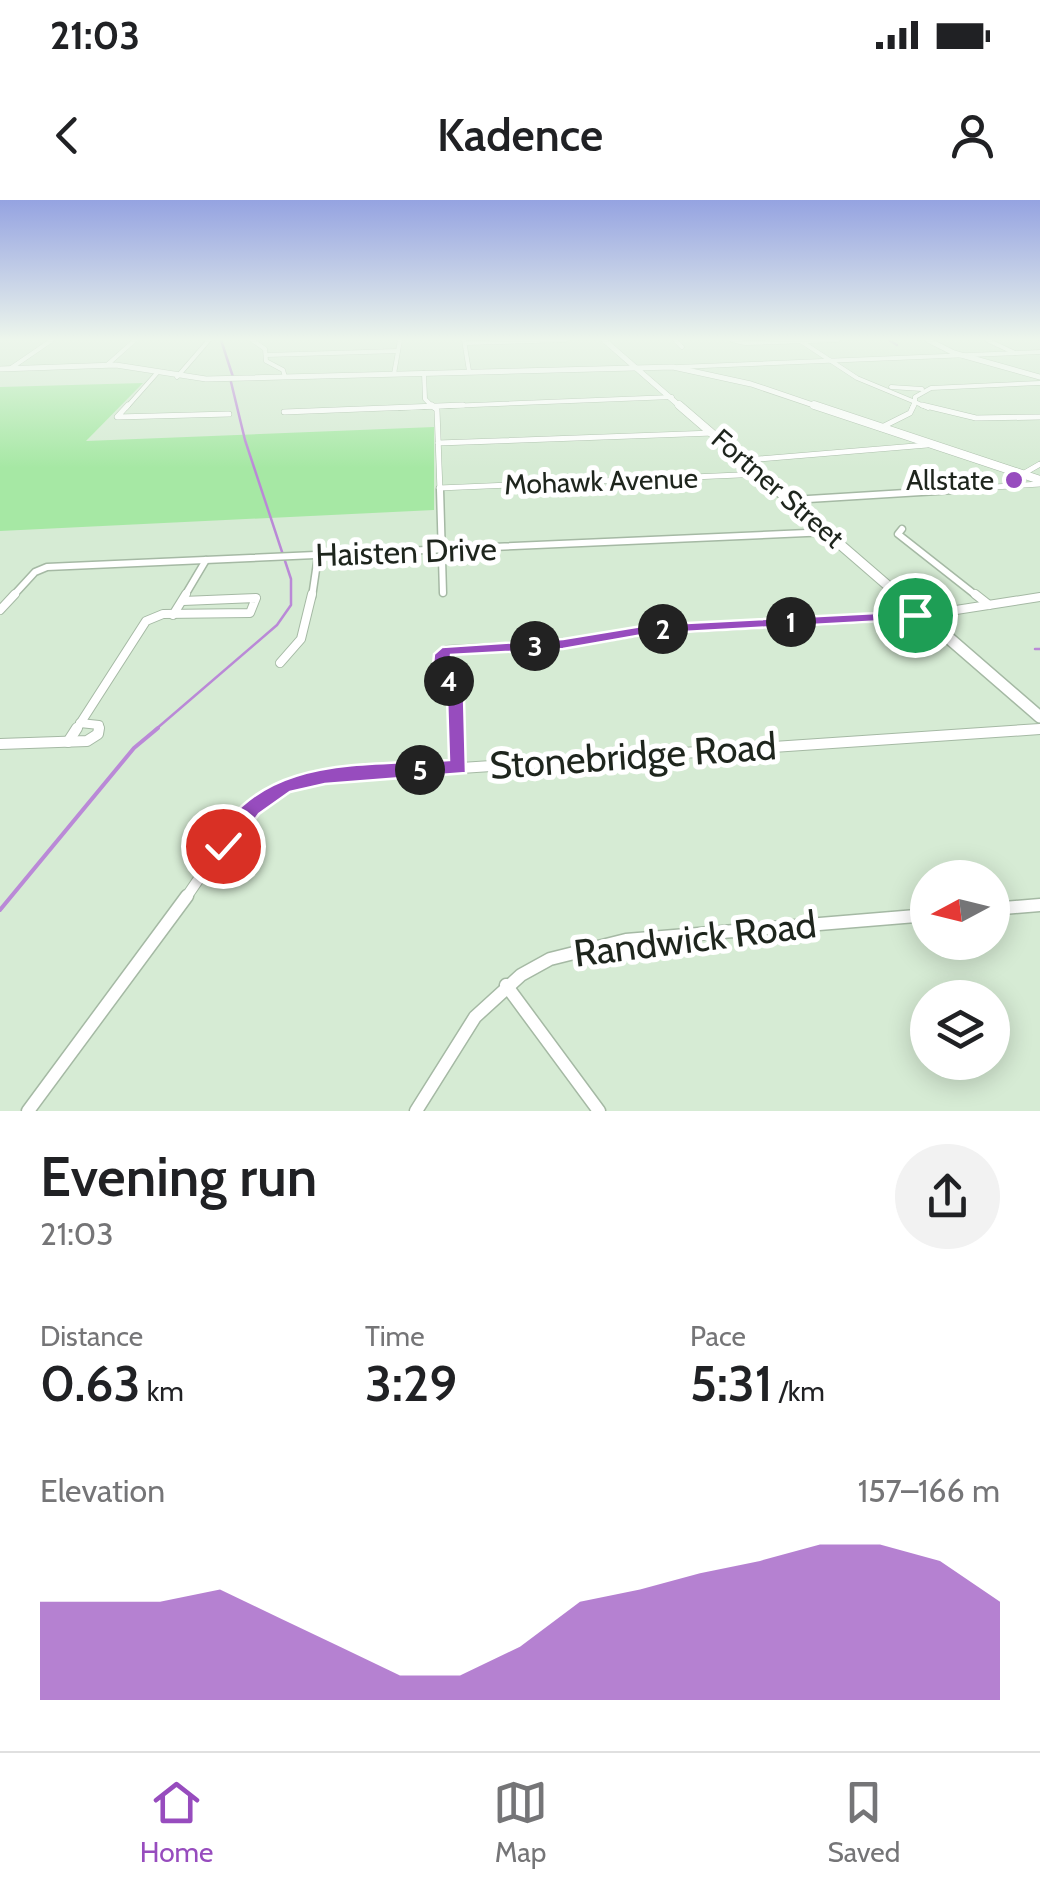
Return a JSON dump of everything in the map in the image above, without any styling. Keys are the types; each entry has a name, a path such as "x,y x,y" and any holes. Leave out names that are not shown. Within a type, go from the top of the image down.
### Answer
{"main road":[{"name":"Fortner Street","path":"656,383 1040,717"},
{"path":"739,383 1040,482"}],"street":[{"path":"149,383 117,418 229,414"},
{"path":"424,383 425,399 434,408 438,443 443,594"},
{"path":"872,383 939,412"},
{"path":"877,385 926,389 1008,383"},
{"path":"912,412 915,394 926,389"},
{"path":"284,412 672,396"},
{"path":"880,428 912,412 987,420 1040,417"},
{"path":"438,443 715,433"},
{"path":"746,460 927,445"},
{"path":"1021,475 1040,464"},
{"name":"Mohawk Avenue","path":"439,488 762,474"},
{"path":"792,500 1040,482"},
{"path":"902,529 898,534 989,605"},
{"name":"Haisten Drive","path":"0,610 34,572 44,568 829,532"},
{"path":"280,663 306,635 318,556"},
{"path":"173,616 206,560"},
{"path":"459,767 455,697 441,665 442,654 447,650 563,644 648,630 924,615 1040,597"},
{"path":"68,742 140,625 154,616 250,613 256,598 183,601"},
{"path":"0,744 92,740 98,734 99,725 80,723"},
{"name":"Stonebridge Road","path":"28,1111 104,1013 242,820 262,799 284,785 310,778 1040,728"},
{"path":"1010,908 1040,905"},
{"name":"Randwick Road","path":"416,1111 474,1015 506,985 546,958 590,944 910,916"},
{"path":"506,985 599,1111"}],"green space":[{"path":"143,383 86,441 434,427 434,510 0,531 0,387"}],"waterway":[{"path":"155,730 277,625 291,605 291,579 245,440 231,383"},
{"path":"1035,649 1040,649"},
{"path":"0,910 134,748 158,728"}],"place":[{"name":"Allstate","path":"1014,480"}],"route":[{"path":"223,846 252,808 284,785 325,776 459,767 455,697 441,665 442,654 447,650 563,644 630,631 915,615"}]}
